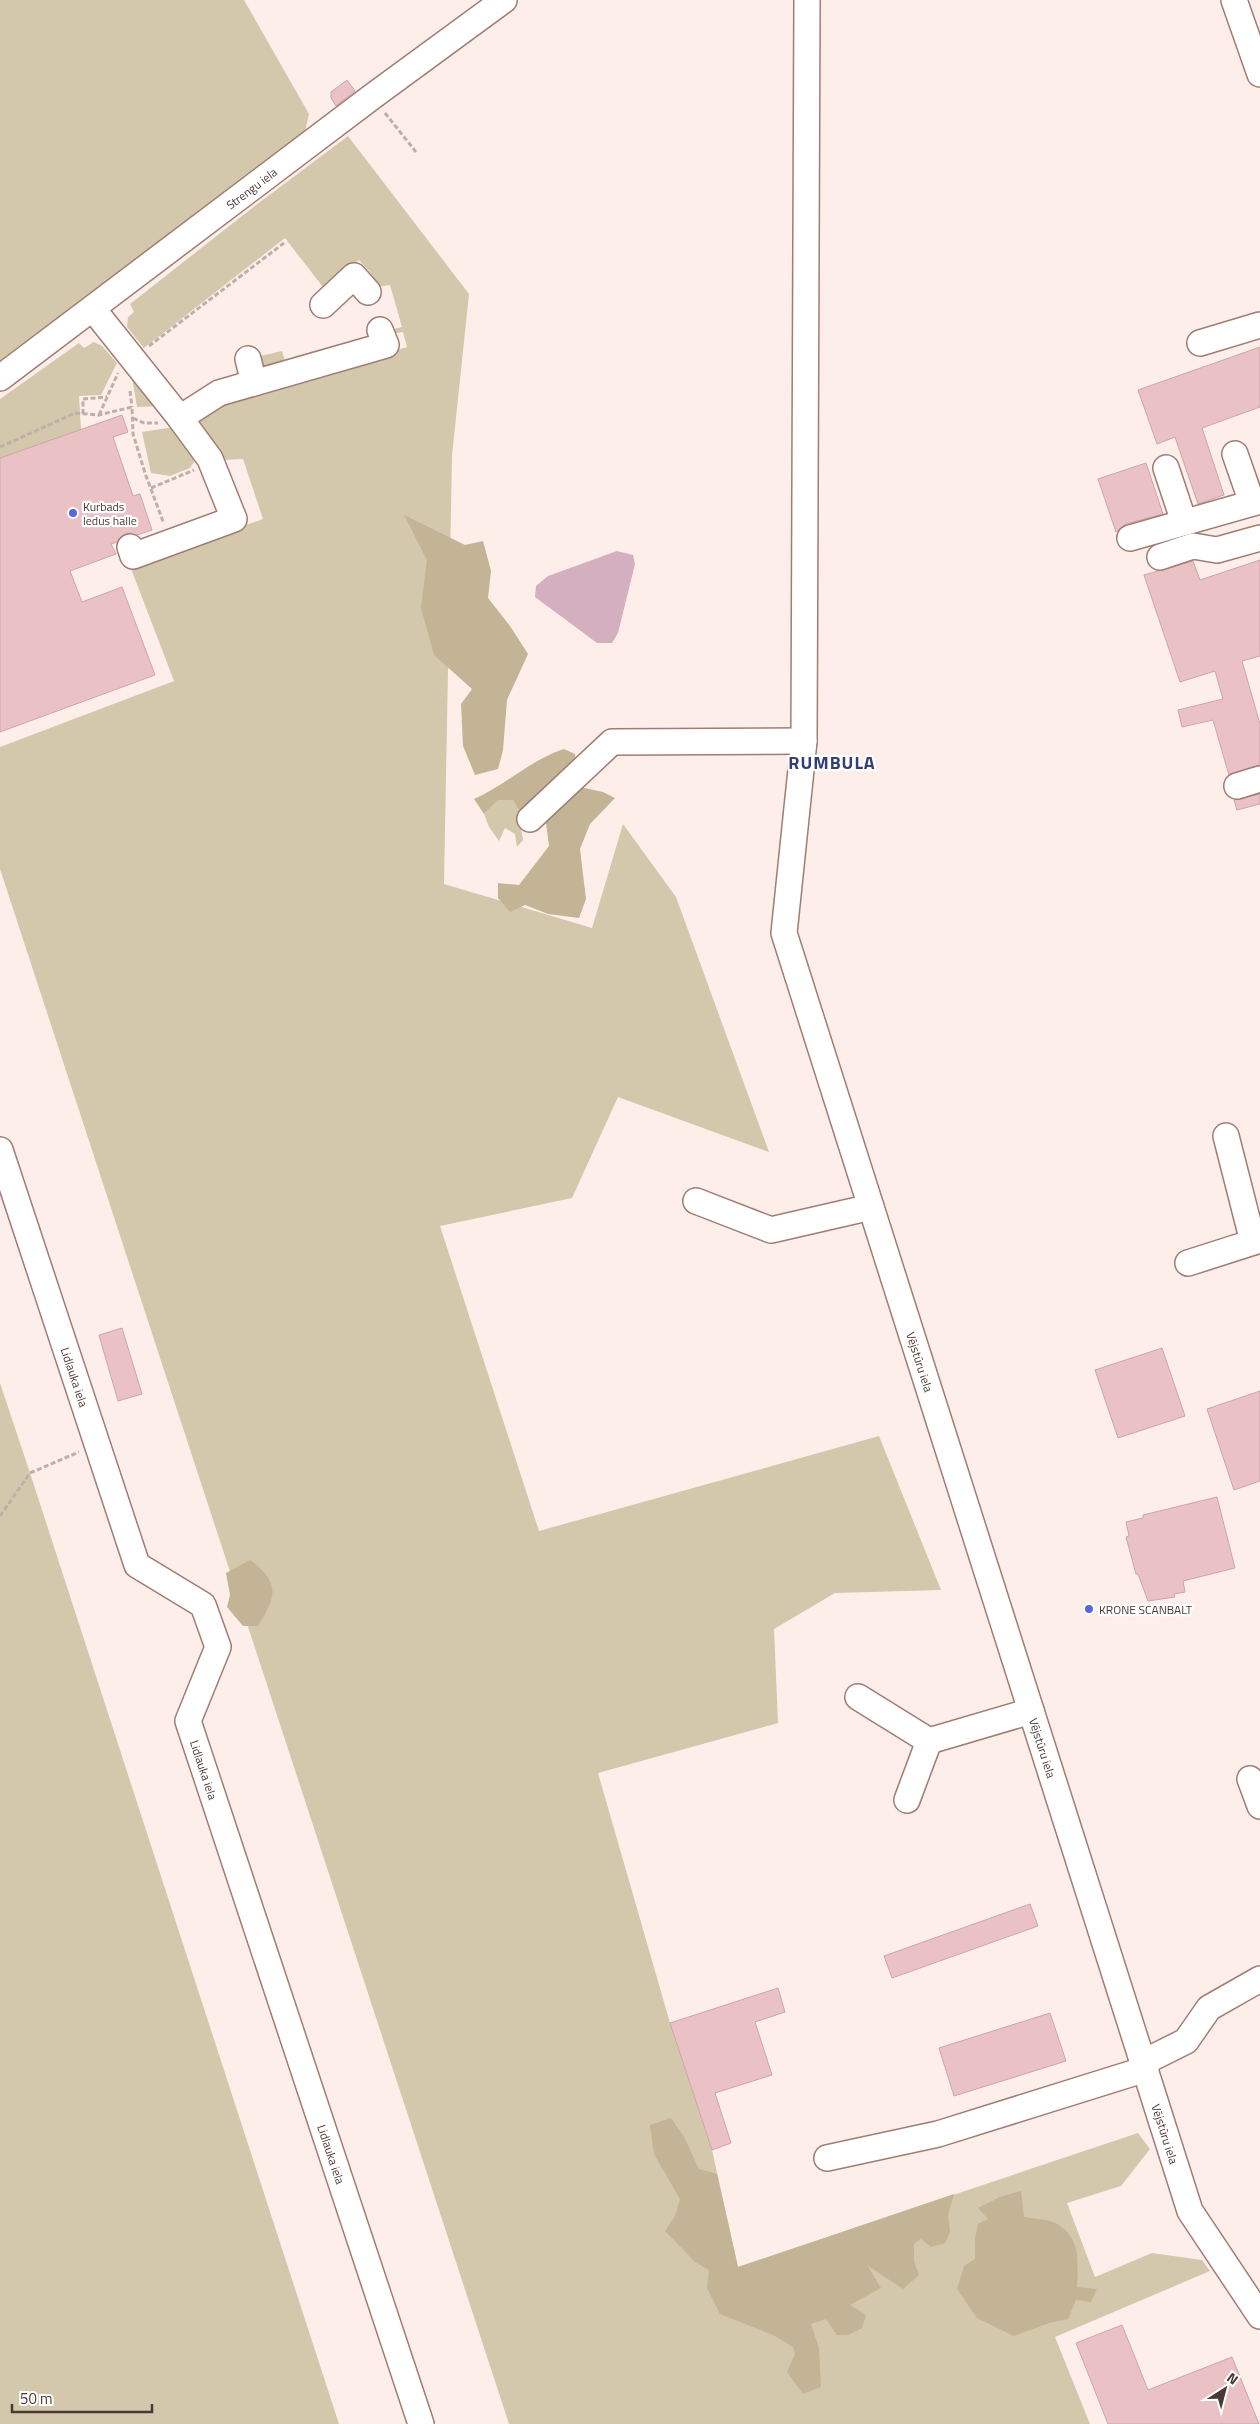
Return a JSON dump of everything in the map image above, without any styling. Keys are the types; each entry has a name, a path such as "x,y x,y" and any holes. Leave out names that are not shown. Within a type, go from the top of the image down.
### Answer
{"street":[{"name":"Strengu iela","path":"0,378 373,96 504,0"},
{"name":"Vējstūru iela","path":"807,0 804,741 784,933 1190,2211 1260,2316"},
{"path":"1234,0 1260,74"},
{"path":"323,305 354,276 368,292"},
{"path":"93,309 180,418 210,459 234,519 133,556 130,547"},
{"path":"1200,343 1260,325"},
{"path":"180,418 212,390 254,383 295,360 337,349 386,345 380,330"},
{"path":"248,359 254,383"},
{"path":"1130,538 1256,502 1235,454"},
{"path":"1166,468 1184,522"},
{"path":"1160,557 1193,546 1217,550 1260,538"},
{"path":"530,819 612,742 804,741"},
{"path":"1237,786 1260,779"},
{"path":"1188,1263 1257,1241 1226,1136"},
{"name":"Lidlauka iela","path":"0,1150 137,1565 202,1605 218,1647 188,1721 421,2424"},
{"path":"696,1201 771,1230 870,1207"},
{"path":"858,1697 929,1741 1031,1711"},
{"path":"907,1800 929,1741"},
{"path":"1250,1779 1260,1806"},
{"path":"827,2158 938,2134 1145,2065 1186,2041 1210,2008 1260,1979"}],"path":[{"path":"373,96 416,152"},
{"path":"98,415 122,364 139,349 141,352 284,243"},
{"path":"83,414 83,399 107,397"},
{"path":"0,447 75,413 98,415 132,407 133,434 150,488 170,541"},
{"path":"150,488 192,472 210,459"},
{"path":"0,1516 30,1473 98,1444"}],"shaded area":[{"path":"0,0 244,0 309,114 305,132 0,365"},
{"path":"348,136 469,294 452,456 444,884 592,928 623,824 676,897 769,1152 618,1097 572,1198 440,1226 539,1531 879,1436 941,1590 835,1593 774,1629 778,1723 598,1773 670,2023 712,2150 738,2267 1138,2133 1150,2149 1121,2186 1067,2203 1095,2277 1152,2253 1202,2260 1210,2271 1055,2337 1090,2424 509,2424 0,869 0,747 174,681 130,566 263,519 243,459 223,460 194,421 218,403 407,347 403,332 391,334 390,330 402,327 390,285 379,287 370,272 359,260 323,287 285,238 144,348 127,327 128,317 134,312 130,304 256,205"},
{"path":"94,342 102,346 117,363 101,395 79,396 81,429 85,438 0,458 0,399 79,343 84,348"},
{"path":"282,351 286,364 260,370 256,357"},
{"path":"131,372 160,406 137,407"},
{"path":"174,427 194,456 194,462 190,468 170,476 151,473 142,432"},
{"path":"404,515 465,545 483,541 491,571 488,598 510,626 528,654 507,700 503,750 498,769 475,775 463,746 461,704 472,689 434,655 421,608 427,560"},
{"path":"617,551 633,555 635,564 618,633 612,643 597,643 535,597 536,586 548,576"},
{"path":"564,749 575,754 576,763 522,815 513,800 498,800 484,814 474,799 497,787 540,759"},
{"path":"580,787 603,792 615,798 590,824 580,849 586,899 579,918 548,914 525,905 510,912 498,898 498,883 519,885 549,846 546,823"},
{"path":"498,800 513,800 522,815 521,829 523,840 517,847 515,834 505,828 499,841 489,827 484,814"},
{"path":"0,1383 30,1473 339,2424 0,2424"},
{"path":"250,1560 267,1575 272,1590 269,1606 258,1626 243,1626 227,1607 230,1595 226,1573"},
{"path":"671,2118 684,2137 699,2169 717,2174 738,2267 954,2194 948,2216 950,2232 945,2243 931,2247 921,2239 914,2244 914,2261 919,2275 903,2289 867,2265 881,2288 850,2305 866,2315 862,2328 848,2335 837,2335 826,2319 811,2324 819,2348 821,2387 803,2394 787,2372 795,2354 793,2347 775,2336 720,2314 707,2288 709,2270 695,2262 665,2231 675,2216 680,2199 654,2154 650,2125"},
{"path":"1021,2191 1024,2217 1055,2223 1071,2237 1075,2245 1078,2261 1077,2287 1097,2289 1091,2302 1076,2300 1068,2319 1049,2323 1014,2336 977,2318 957,2289 964,2266 975,2259 975,2238 978,2224 988,2219 978,2208 1000,2197"}],"building":[{"path":"347,80 355,91 336,106 331,98 331,92"},
{"path":"1260,347 1260,407 1202,428 1224,495 1198,504 1175,437 1157,444 1138,390"},
{"path":"122,415 128,432 113,437 133,496 140,494 152,530 137,535 125,534 117,542 111,544 116,554 70,571 82,602 122,587 155,675 0,732 0,458"},
{"path":"1146,463 1163,514 1126,524 1116,532 1098,479"},
{"path":"1260,560 1260,656 1242,661 1260,724 1260,765 1229,775 1213,720 1182,727 1178,710 1223,699 1215,671 1180,682 1144,575 1193,561 1200,580"},
{"path":"1260,794 1260,804 1237,810 1234,800"},
{"path":"122,1328 142,1394 118,1401 99,1335"},
{"path":"1162,1348 1185,1416 1118,1438 1095,1370"},
{"path":"1260,1391 1260,1481 1234,1490 1207,1409"},
{"path":"1217,1497 1235,1568 1183,1581 1185,1592 1174,1594 1175,1597 1148,1601 1138,1574 1136,1574 1126,1537 1129,1536 1126,1522 1143,1518 1143,1515"},
{"path":"1030,1904 1038,1926 892,1978 884,1956"},
{"path":"778,1988 785,2012 755,2022 772,2075 715,2093 731,2143 712,2150 670,2023"},
{"path":"1050,2013 1066,2061 954,2096 939,2048"},
{"path":"1122,2325 1148,2390 1232,2357 1259,2424 1108,2424 1076,2343"}],"place":[{"name":"Kurbads ledus halle","path":"73,513"},
{"name":"KRONE SCANBALT","path":"1089,1609"}],"district":[{"name":"RUMBULA","path":"832,762"}]}
